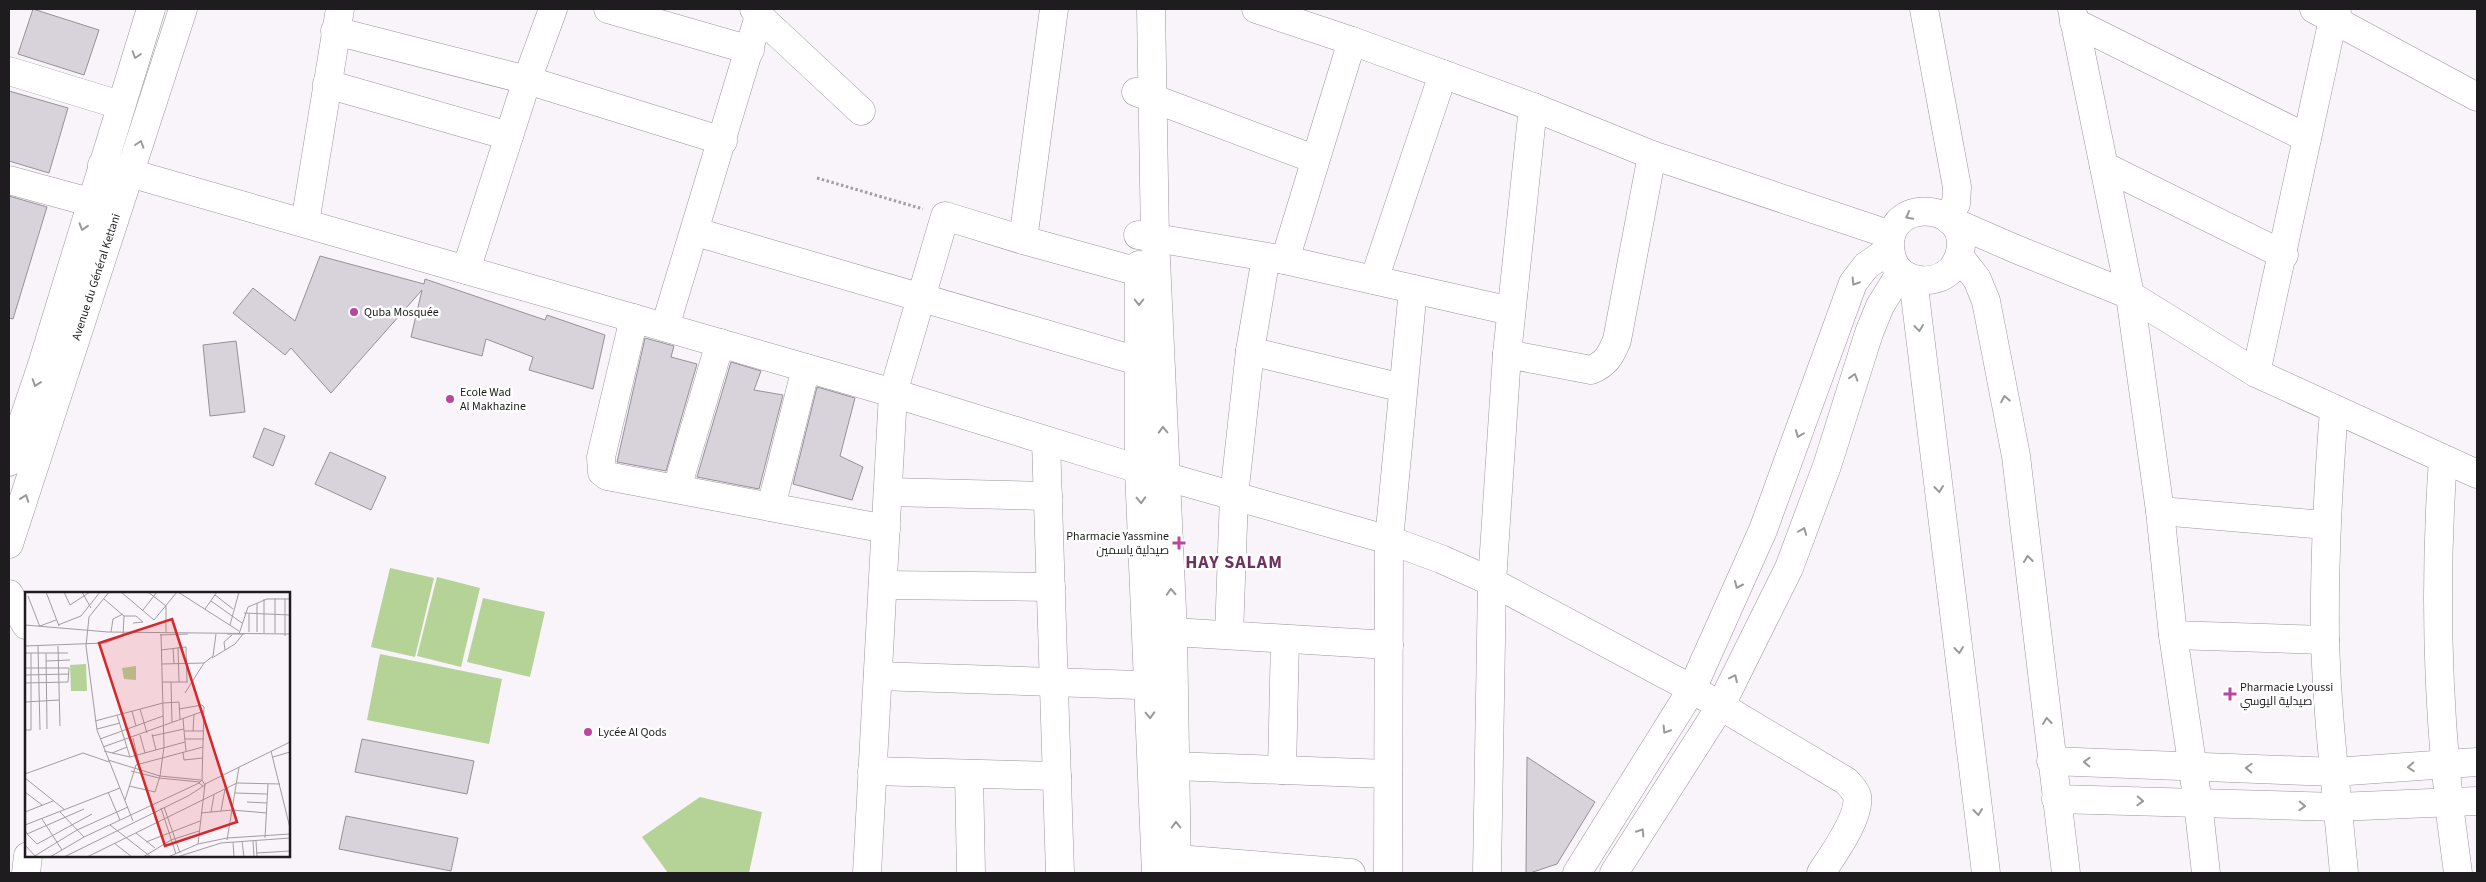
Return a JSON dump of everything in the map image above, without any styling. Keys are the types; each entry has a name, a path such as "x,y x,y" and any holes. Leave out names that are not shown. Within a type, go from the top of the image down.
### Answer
{"street":[{"path":"9,462 41,368 120,105 151,9"},
{"name":"Avenue du Général Kettani","path":"9,544 183,9"},
{"path":"466,270 527,80 553,9"},
{"path":"608,9 750,50"},
{"path":"1023,240 1054,9"},
{"path":"1134,9 1143,95 1147,236 1165,477 1173,632 1161,686 1174,766 1170,868"},
{"path":"1143,95 1152,9"},
{"path":"1256,9 1352,41 1533,107 1652,155 1899,259 1927,281 1941,278 1952,269 1959,255 1960,241 1956,229 1948,218"},
{"path":"1924,9 1957,187 1956,204 1948,218"},
{"path":"2256,373 2284,254 2307,138 2328,12 2477,97"},
{"path":"665,327 696,232 750,50 756,13"},
{"path":"756,13 862,111"},
{"path":"2073,15 2307,138"},
{"path":"2073,15 2130,295 2160,511 2173,636 2193,766 2206,873"},
{"path":"304,223 338,20 723,141"},
{"path":"1229,635 1234,496 1250,351 1276,259 1314,159 1352,41"},
{"path":"9,71 120,105"},
{"path":"1374,280 1443,74"},
{"path":"327,84 509,136"},
{"path":"1143,95 1314,159"},
{"path":"1487,873 1492,582 1507,354 1533,107"},
{"path":"1507,354 1591,370 1603,366 1612,353 1617,340 1652,155"},
{"path":"102,165 894,393 1165,477 1389,540 1441,559 1492,582 1692,689 1720,708 1846,781 1855,791 1857,804 1853,817 1821,873"},
{"path":"2104,166 2284,254"},
{"path":"9,180 119,210"},
{"path":"1986,873 1899,259 1898,223 1908,215 1921,211 1934,211 2018,250 2130,295 2256,373 2477,474"},
{"path":"866,873 894,393 945,216 1139,272"},
{"path":"696,232 1138,361"},
{"path":"1147,236 1276,259 1511,311"},
{"path":"1147,236 1139,272 1139,469 1161,686 1170,868"},
{"path":"1959,255 2018,250"},
{"path":"1959,255 1977,279 1986,301 2016,456 2066,873"},
{"path":"1577,873 1692,689 1762,530 1804,420 1853,282 1866,266 1899,259"},
{"path":"1614,873 1720,708 1789,568 1827,466 1869,333 1899,259"},
{"path":"1388,873 1389,540 1413,289"},
{"path":"634,318 601,457 602,472 607,476 886,529"},
{"path":"678,488 720,343"},
{"path":"1250,351 1403,388"},
{"path":"771,506 806,368"},
{"path":"2334,410 2325,525 2325,640 2334,772 2344,873"},
{"path":"1046,440 1060,873"},
{"path":"2443,460 2437,583 2444,765 2458,873"},
{"path":"888,492 1048,496"},
{"path":"2160,511 2325,525"},
{"path":"883,585 1051,587"},
{"path":"9,594 25,623"},
{"path":"1173,632 1389,645"},
{"path":"2173,636 2325,640"},
{"path":"1282,770 1285,639"},
{"path":"878,676 1161,686"},
{"path":"2052,761 2334,772 2477,762"},
{"path":"1174,766 1388,774"},
{"path":"872,772 1057,776"},
{"path":"969,774 971,873"},
{"path":"2056,799 2338,807 2477,801"},
{"path":"26,873 28,857"},
{"path":"1170,868 1351,873"}],"path":[{"path":"817,178 945,216"}],"green space":[{"path":"390,568 434,578 415,657 371,647"},
{"path":"437,577 480,588 461,667 417,656"},
{"path":"483,598 545,612 530,677 467,662"},
{"path":"380,654 502,679 489,744 367,720"},
{"path":"700,797 762,812 749,873 668,873 642,837"}],"building":[{"path":"33,9 99,30 84,75 18,54"},
{"path":"9,91 68,108 49,173 9,161"},
{"path":"9,196 47,207 13,319 9,318"},
{"path":"320,256 424,284 425,279 545,320 547,315 605,335 593,389 529,370 533,357 486,339 482,356 411,337 422,290 331,393 291,348 285,355 233,313 253,288 295,321"},
{"path":"645,338 674,346 671,357 697,364 666,471 617,462"},
{"path":"236,341 245,412 210,416 203,345"},
{"path":"731,362 761,371 754,390 783,395 759,489 697,477"},
{"path":"817,387 855,398 840,456 863,467 852,500 793,484"},
{"path":"264,428 285,436 273,466 253,457"},
{"path":"330,452 386,477 371,510 315,484"},
{"path":"362,739 474,761 467,794 355,772"},
{"path":"1527,757 1595,802 1557,864 1530,873 1526,873"},
{"path":"346,816 458,838 451,871 339,849"}],"place":[{"name":"Quba Mosquée","path":"354,312"},
{"name":"Ecole Wad Al Makhazine","path":"450,399"},
{"name":"Pharmacie Yassmine صيدلية ياسمين","path":"1179,543"},
{"name":"Pharmacie Lyoussi صيدلية اليوسي","path":"2230,694"},
{"name":"Lycée Al Qods","path":"588,732"}],"district":[{"name":"HAY SALAM","path":"1234,562"}]}
